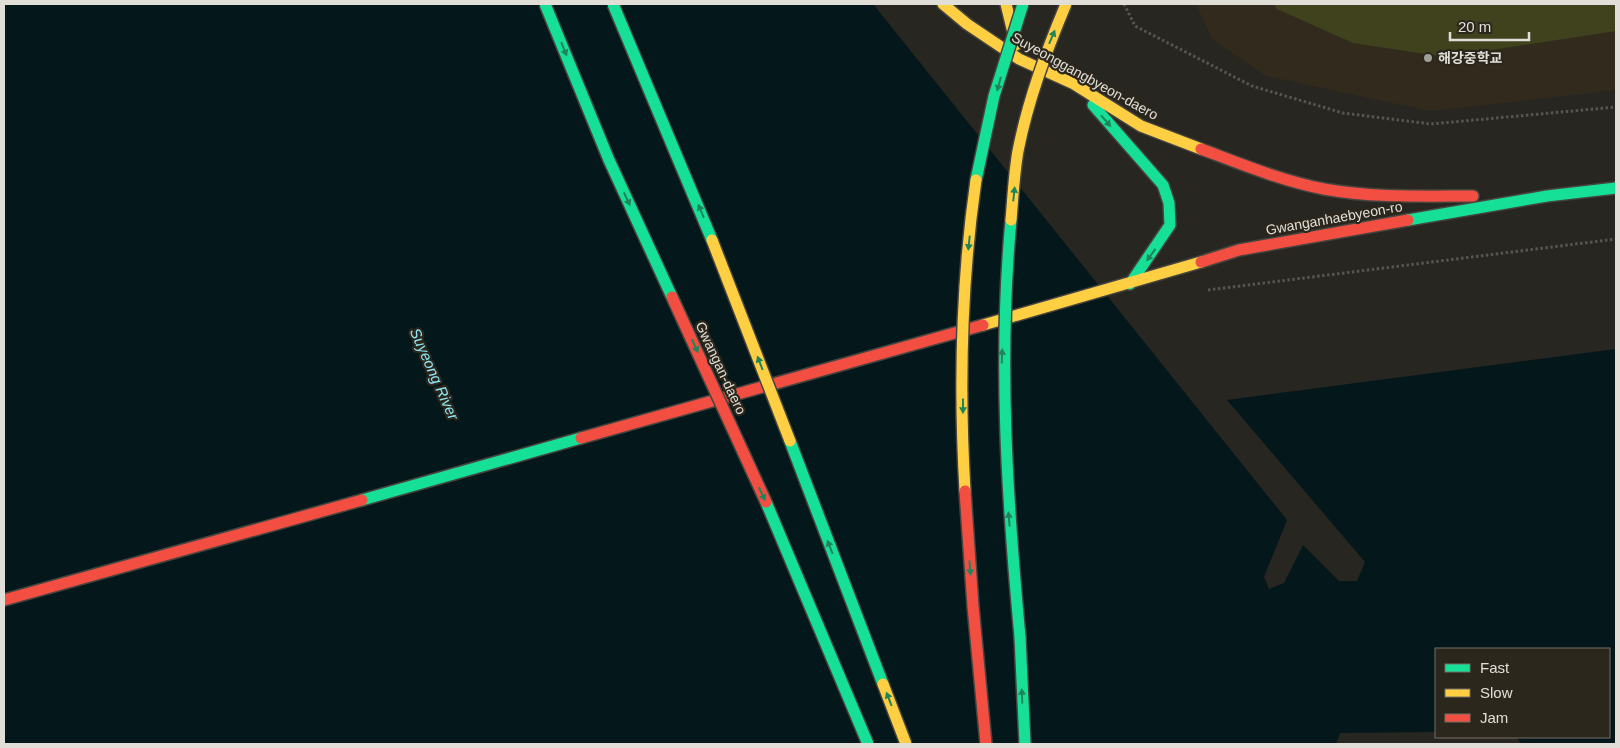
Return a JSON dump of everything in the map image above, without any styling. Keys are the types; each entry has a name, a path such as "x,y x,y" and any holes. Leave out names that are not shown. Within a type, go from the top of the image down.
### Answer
{"main road":[{"name":"Gwangan-daero","path":"545,4 609,160 768,506 868,744"},
{"path":"613,4 710,234 906,744"},
{"name":"Suyeonggangbyeon-daero","path":"942,4 967,24 1019,59 1074,84 1141,126 1278,177 1325,189 1398,196 1548,196"},
{"path":"1006,4 1019,59"},
{"path":"986,744 963,464 963,362 968,253 975,189 986,134 1010,41 1023,4"},
{"path":"1025,744 1020,637 1007,494 1002,364 1007,254 1019,145 1044,54 1066,4"},
{"path":"1074,84 1163,185 1169,204 1170,225 1130,284"},
{"path":"1548,196 1616,188"},
{"name":"Gwanganhaebyeon-ro","path":"4,600 1130,284 1239,250 1548,196"}],"path":[{"path":"1124,4 1135,26 1252,86 1343,113 1431,124 1616,107"},
{"path":"1203,291 1616,239"}],"shaded area":[{"name":"해강중학교","path":"1196,4 1616,4 1616,90 1430,111 1266,76 1212,39"}],"green space":[{"path":"1274,4 1616,4 1616,31 1445,57 1353,43 1277,9"}],"water":[{"name":"Suyeong River","path":"4,4 873,4 1287,520 1264,577 1269,589 1284,583 1303,545 1339,581 1357,581 1365,562 1227,400 1616,349 1616,744 1522,744 1517,738 1610,738 1610,648 1435,648 1435,732 1340,733 1336,744 4,744"}],"traffic: fast":[{"path":"545,4 609,160 672,297"},
{"path":"613,4 712,240"},
{"path":"976,180 994,96 1023,4"},
{"path":"1093,105 1163,185 1169,203 1170,225 1130,284"},
{"path":"1408,220 1547,196 1616,188"},
{"path":"1011,220 1005,325 1006,429 1011,533 1020,637"},
{"path":"362,500 581,438"},
{"path":"790,441 883,684"},
{"path":"766,502 868,744"},
{"path":"1020,637 1025,744"}],"traffic: slow":[{"path":"943,4 967,24 1019,59 1074,84 1141,126 1201,149"},
{"path":"1006,4 1016,45"},
{"path":"1011,220 1018,151 1022,132 1038,76 1066,4"},
{"path":"965,491 962,413 964,297 976,180"},
{"path":"712,240 790,441"},
{"path":"983,325 1201,262"},
{"path":"883,684 906,744"}],"traffic: jam":[{"path":"1201,149 1277,177 1324,189 1380,195 1473,196"},
{"path":"1201,262 1239,250 1408,220"},
{"path":"672,297 766,502"},
{"path":"581,438 983,325"},
{"path":"965,491 973,606 986,744"},
{"path":"4,600 362,500"}],"place":[{"name":"해강중학교","path":"1428,58"}]}
